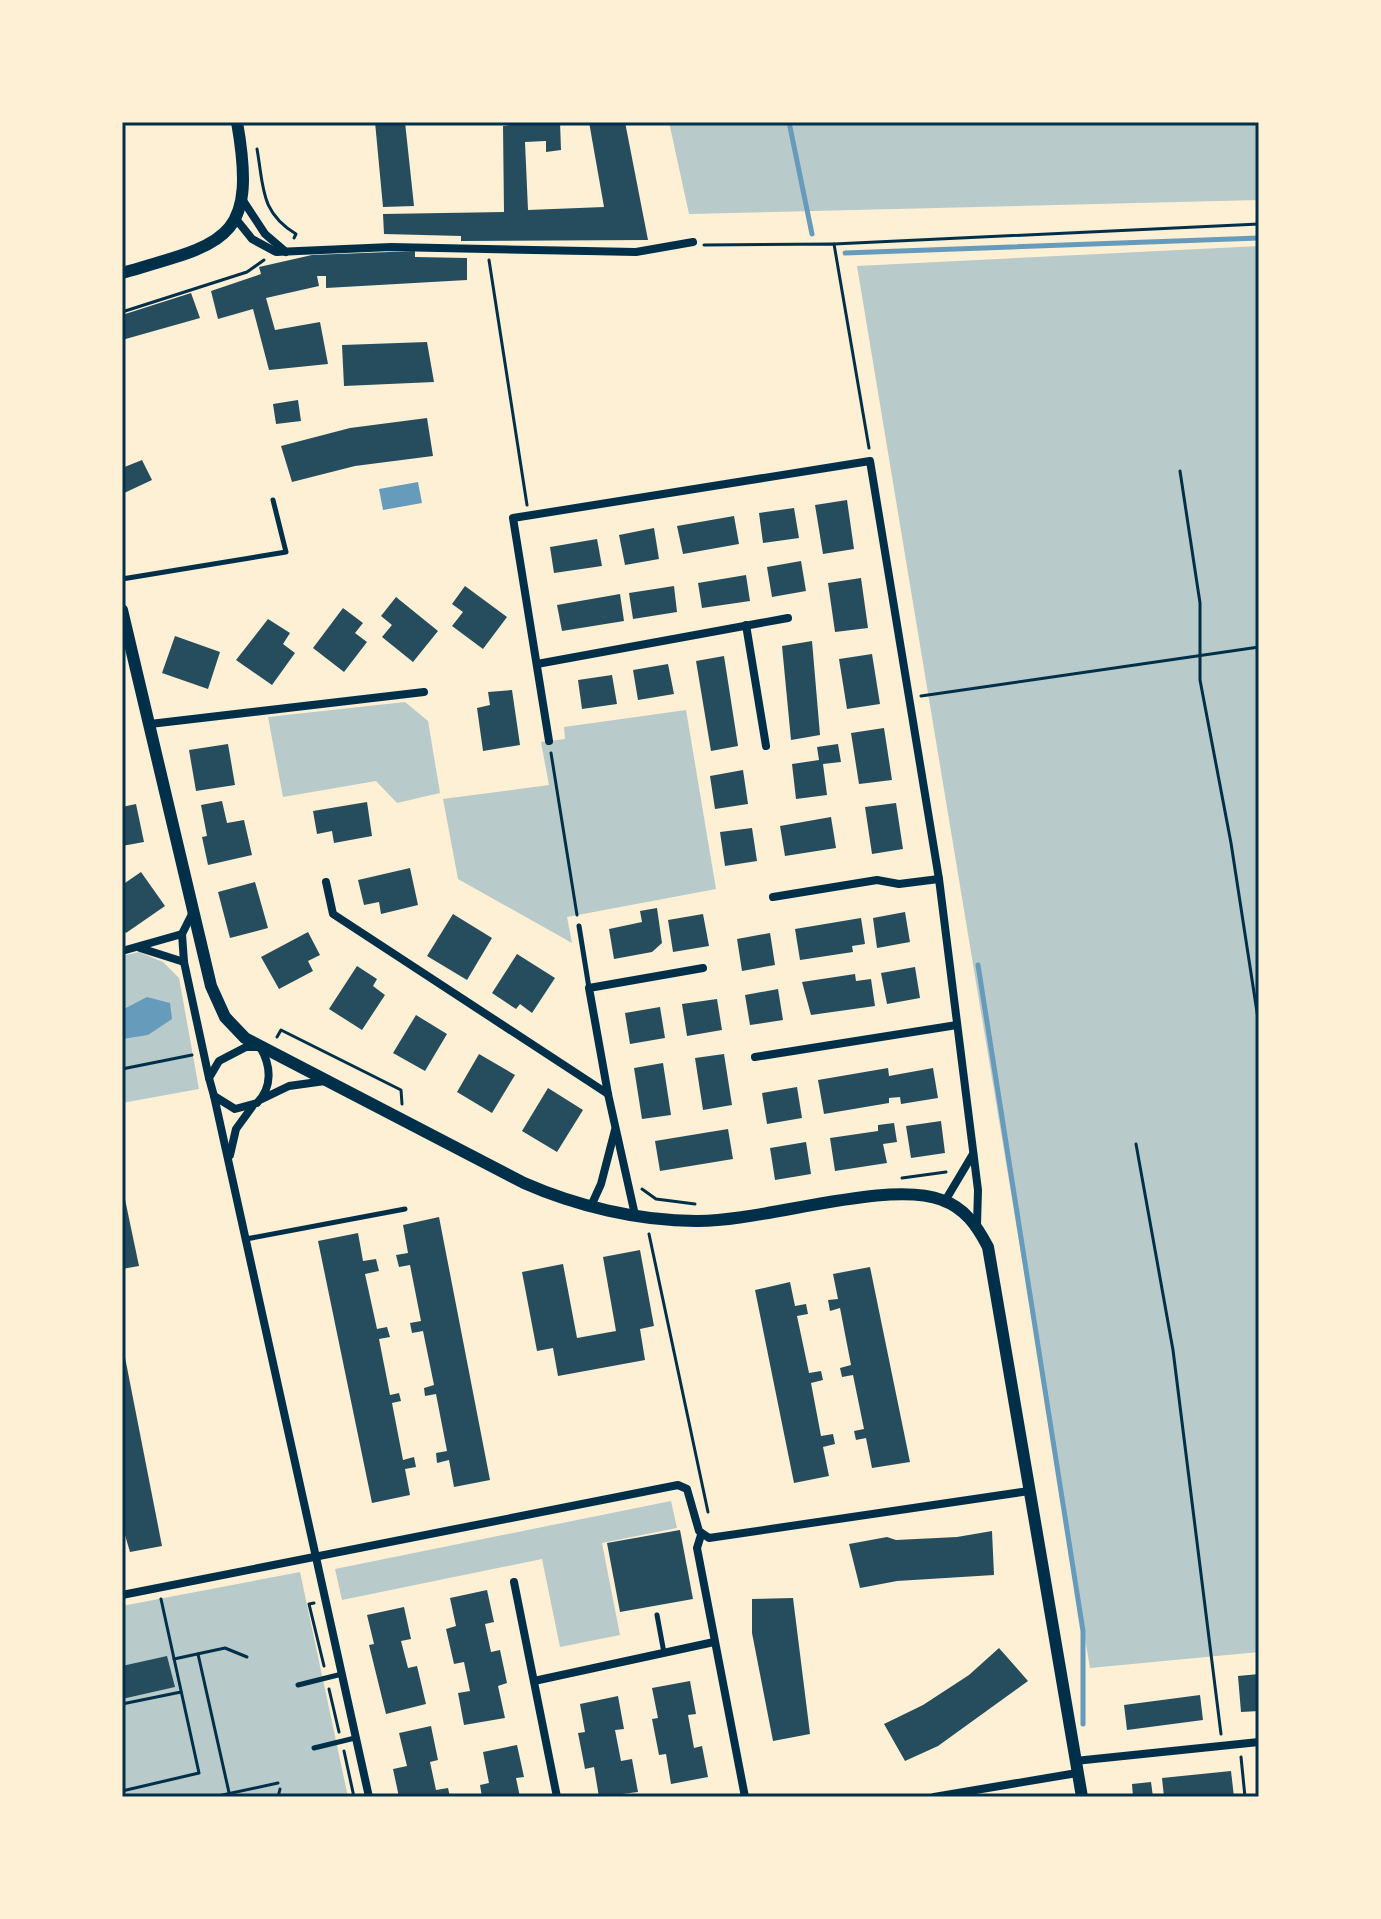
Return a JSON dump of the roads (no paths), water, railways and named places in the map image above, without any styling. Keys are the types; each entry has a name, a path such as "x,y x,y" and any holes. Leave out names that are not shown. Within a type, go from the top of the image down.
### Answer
{"street":[{"path":"122,273 203,249 227,232 236,219 242,199 245,168 237,122"},
{"path":"242,199 251,207 265,234 287,252"},
{"path":"236,219 264,248 287,252 391,247 487,252 636,252 693,242"},
{"path":"549,741 513,518 870,461 939,879 973,1153 977,1225 988,1247 1082,1797"},
{"path":"122,610 211,986 225,1017 236,1031 260,1047 524,1183 591,1206 693,1222 734,1220 899,1193 945,1201 977,1225"},
{"path":"537,664 788,618"},
{"path":"746,625 766,746"},
{"path":"150,724 424,692"},
{"path":"773,897 877,880 899,884 939,879"},
{"path":"326,882 333,914 608,1094"},
{"path":"193,912 182,934 184,962 369,1797"},
{"path":"122,951 182,934"},
{"path":"139,948 184,962"},
{"path":"635,1215 615,1129 589,988 703,968"},
{"path":"755,1057 957,1025"},
{"path":"209,1078 227,1054 246,1047 260,1047"},
{"path":"260,1047 269,1076 261,1099"},
{"path":"229,1160 236,1129 252,1106 289,1086 327,1081"},
{"path":"214,1096 227,1106 252,1106"},
{"path":"591,1206 601,1184 615,1129"},
{"path":"945,1201 973,1153"},
{"path":"122,1595 678,1485 687,1489 701,1535 697,1548 745,1797"},
{"path":"701,1535 713,1538 1029,1491"},
{"path":"514,1582 557,1797"},
{"path":"534,1681 714,1642"},
{"path":"934,1797 1076,1767 1259,1742"}],"lane":[{"path":"122,579 286,552 273,500"},
{"path":"579,926 589,988"},
{"path":"246,1239 405,1209"},
{"path":"657,1615 664,1653"},
{"path":"298,1685 342,1674"},
{"path":"314,1748 356,1738"}],"water":[{"path":"418,482 422,503 383,510 379,489"},
{"path":"147,997 170,1003 172,1019 148,1035 122,1039 122,1010"}],"waterway":[{"path":"789,122 812,234"},
{"path":"845,253 1259,238"},
{"path":"978,965 1083,1631 1083,1724"}]}
